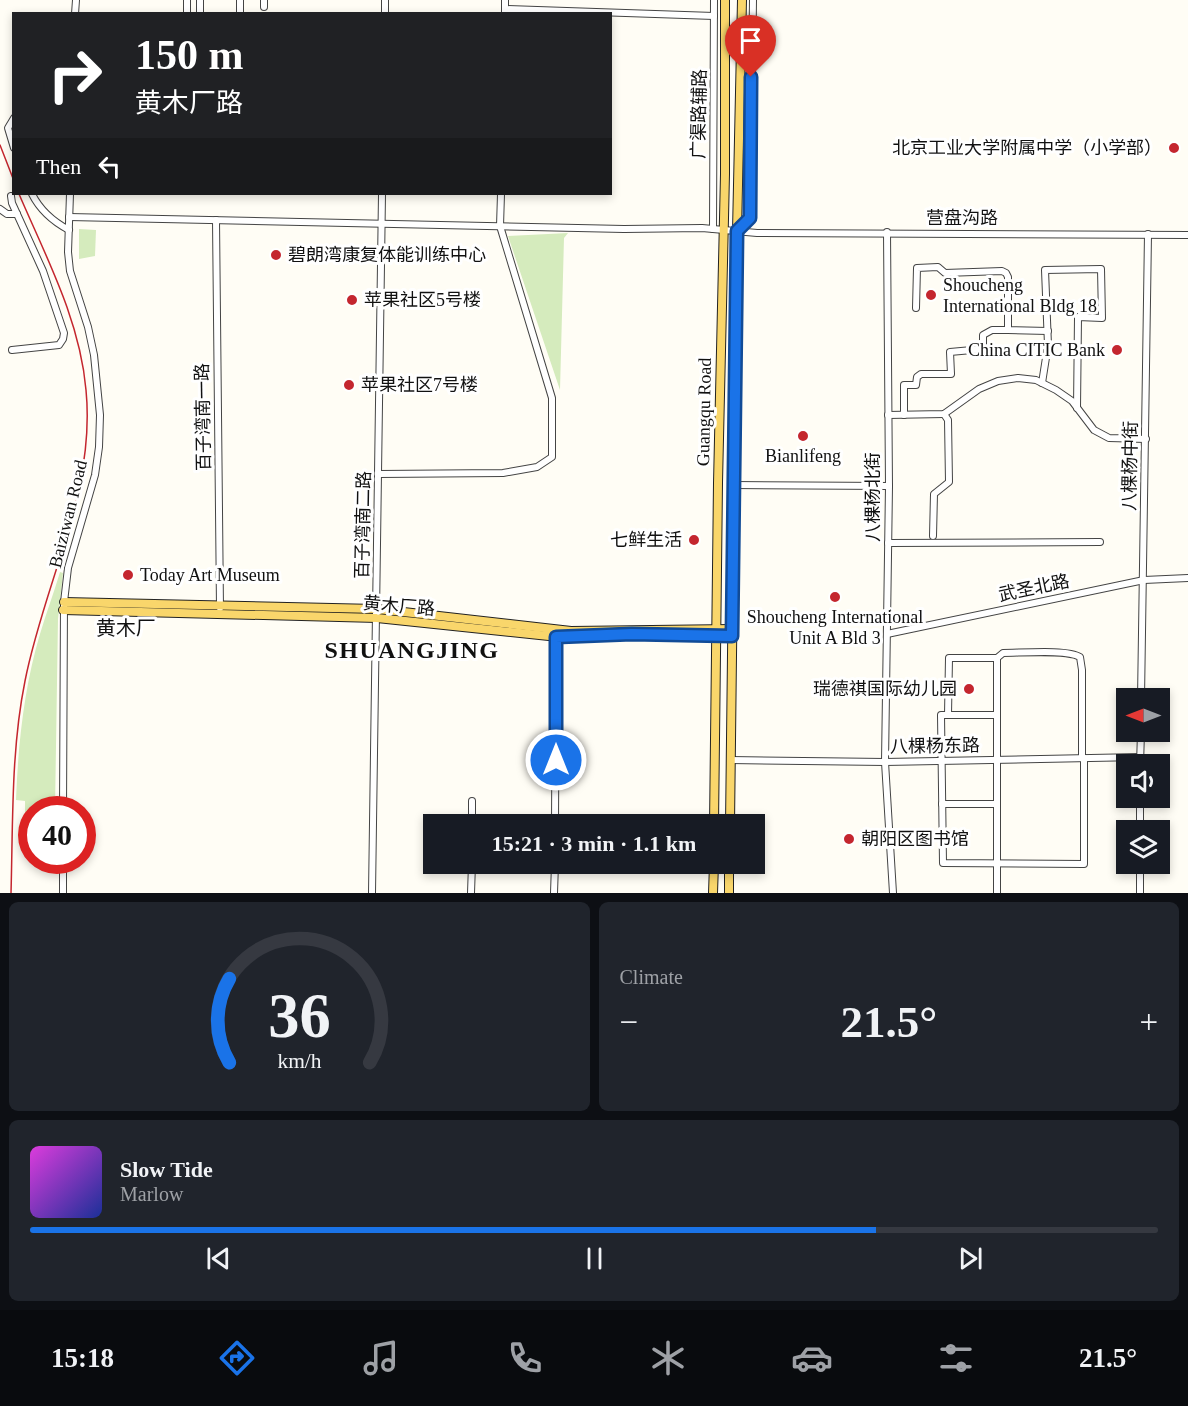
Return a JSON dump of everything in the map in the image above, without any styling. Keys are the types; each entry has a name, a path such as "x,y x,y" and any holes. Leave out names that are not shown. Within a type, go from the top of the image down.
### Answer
{"main road":[{"name":"Guangqu Road","path":"714,814 725,0"},
{"name":"Guangqu Road","path":"730,814 742,0"},
{"name":"黄木厂路","path":"64,606 220,605 377,609 556,633"},
{"name":"黄木厂路","path":"64,606 220,614 377,618 556,633 732,632"},
{"path":"713,893 714,874"},
{"path":"729,874 729,893"}],"street":[{"path":"506,0 505,11 547,12"},
{"name":"广渠路辅路","path":"713,229 714,0"},
{"path":"737,231 750,218 753,0"},
{"path":"612,14 714,16"},
{"path":"12,121 8,128 12,141"},
{"path":"33,195 40,209 69,230"},
{"name":"Baiziwan Road","path":"63,796 64,606 68,568 95,475 100,415 94,355 88,327 70,271 70,195"},
{"name":"百子湾南二路","path":"372,893 382,195"},
{"path":"379,474 503,473 537,467 552,457 552,398 500,226 501,195"},
{"path":"11,196 12,203 43,271 64,333 59,345 12,350"},
{"path":"0,209 7,214 17,214"},
{"name":"营盘沟路","path":"69,217 624,230 1188,235"},
{"name":"百子湾南一路","path":"216,220 220,614"},
{"name":"八棵杨北街","path":"887,232 889,486 885,762 892,893"},
{"name":"八棵杨中街","path":"1142,688 1148,234"},
{"path":"916,308 917,268 938,267 945,273 1002,271 1008,277 1008,330"},
{"path":"1042,380 1048,345 1046,270 1101,269 1102,318 1078,317 1077,408"},
{"path":"904,414 904,385 916,385 917,377 921,374 951,374 950,352 983,349 983,335 992,330 1048,331"},
{"path":"1042,357 1042,380"},
{"path":"888,415 944,414 979,389 998,381 1018,378 1042,380 1072,401 1094,430 1109,438 1146,439"},
{"path":"933,536 934,494 949,482 948,420 944,414"},
{"path":"734,485 889,486"},
{"path":"888,543 1100,542"},
{"name":"武圣北路","path":"887,634 1144,580 1188,578"},
{"path":"555,814 556,633"},
{"path":"948,715 949,658 997,658 1004,653 1078,654 1082,670 1084,864 943,863 941,715 948,715 997,715"},
{"path":"997,658 997,893"},
{"name":"八棵杨东路","path":"730,760 885,762 1116,757"},
{"path":"472,801 472,814"},
{"path":"942,804 997,804"},
{"path":"63,874 63,893"},
{"path":"471,893 472,874"},
{"path":"554,893 555,874"},
{"path":"1140,874 1140,893"}],"green space":[{"path":"79,229 96,230 95,256 79,259"},
{"path":"568,233 564,238 560,390 508,236"},
{"path":"60,572 63,573 58,619 55,796 18,796 18,800 16,800 23,717 34,654"}],"railway":[{"path":"0,145 12,176"},
{"path":"11,893 14,787 20,707 33,645 76,501 87,428 86,390 77,339 60,289 19,195"}],"place":[{"name":"北京工业大学附属中学（小学部）","path":"1174,148"},
{"name":"碧朗湾康复体能训练中心","path":"276,255"},
{"name":"Shoucheng International Bldg 18","path":"931,295"},
{"name":"苹果社区5号楼","path":"352,300"},
{"name":"China CITIC Bank","path":"1117,350"},
{"name":"苹果社区7号楼","path":"349,385"},
{"name":"Bianlifeng","path":"803,436"},
{"name":"七鲜生活","path":"694,540"},
{"name":"Today Art Museum","path":"128,575"},
{"name":"Shoucheng International Unit A Bld 3","path":"835,597"},
{"name":"瑞德祺国际幼儿园","path":"969,689"},
{"name":"朝阳区图书馆","path":"849,839"}],"district":[{"name":"黄木厂","path":"126,628"},
{"name":"SHUANGJING","path":"412,650"}],"route":[{"path":"556,760 556,637 632,634 732,636 737,231 750,218 751,77"}]}
